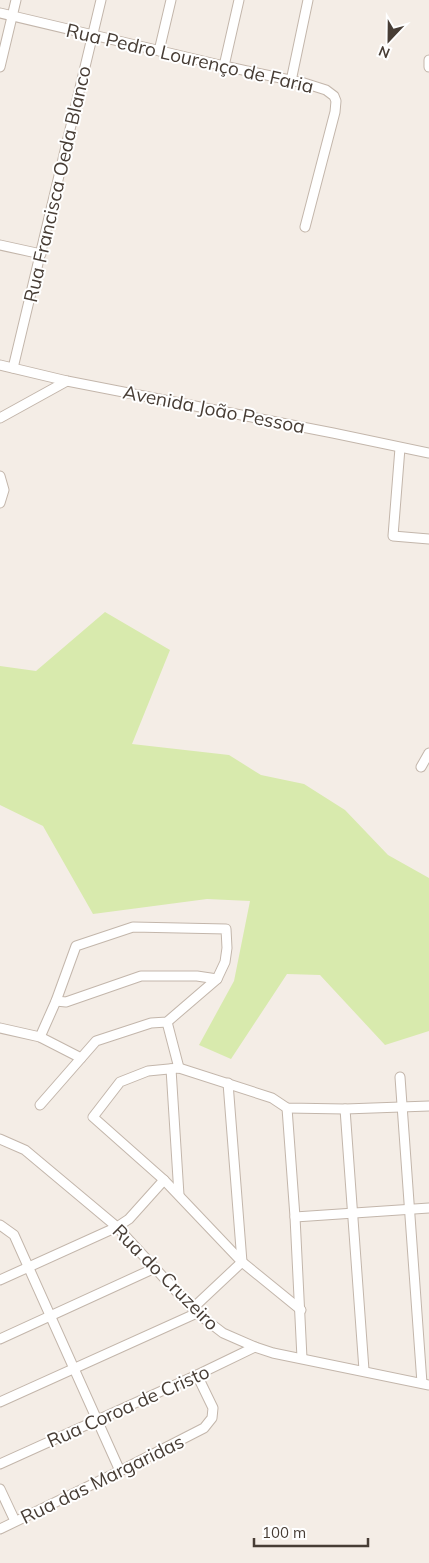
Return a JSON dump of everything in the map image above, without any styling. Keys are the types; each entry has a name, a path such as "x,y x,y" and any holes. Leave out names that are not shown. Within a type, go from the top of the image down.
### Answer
{"street":[{"path":"0,67 16,0"},
{"name":"Rua Francisca Oeda Blanco","path":"13,368 101,0"},
{"path":"159,50 171,0"},
{"path":"224,66 239,0"},
{"path":"291,81 308,0"},
{"name":"Rua Pedro Lourenço de Faria","path":"0,13 304,83 326,90 334,96 336,101 335,112 304,227"},
{"path":"0,245 41,254"},
{"name":"Avenida João Pessoa","path":"0,365 67,381 429,453"},
{"path":"0,418 67,381"},
{"path":"400,448 393,536 429,539"},
{"path":"0,476 4,490 0,503"},
{"path":"421,767 429,753"},
{"path":"40,1037 56,1001 76,946 133,928 226,928 227,948 225,962 217,979 167,1022 151,1023 96,1041 40,1105"},
{"path":"56,1001 66,1002 142,976 197,976 217,979"},
{"path":"167,1022 175,1068 179,1195"},
{"path":"0,1028 40,1037 81,1058"},
{"path":"301,1310 242,1262 164,1180 93,1117 120,1082 148,1071 175,1068 272,1098 287,1108 345,1109 429,1106"},
{"path":"400,1077 409,1210 426,1384"},
{"path":"0,1402 195,1310 242,1262 228,1084"},
{"path":"287,1108 301,1310 302,1358"},
{"path":"345,1109 364,1370"},
{"name":"Rua do Cruzeiro","path":"0,1139 25,1150 117,1227 195,1310 223,1333 273,1353 426,1384"},
{"path":"0,1280 117,1227 129,1219 164,1180"},
{"path":"295,1218 429,1208"},
{"path":"0,1225 14,1235 120,1471"},
{"path":"0,1339 155,1268"},
{"name":"Rua Coroa de Cristo","path":"0,1464 255,1347"},
{"name":"Rua das Margaridas","path":"0,1529 204,1428 212,1418 213,1408 197,1375"},
{"path":"0,1489 15,1521"}],"green space":[{"path":"105,612 170,650 132,744 229,755 261,775 304,784 345,810 388,855 429,878 429,1031 385,1045 320,975 287,974 231,1059 199,1045 234,981 250,901 207,899 93,914 43,826 0,805 0,666 36,671"}]}
